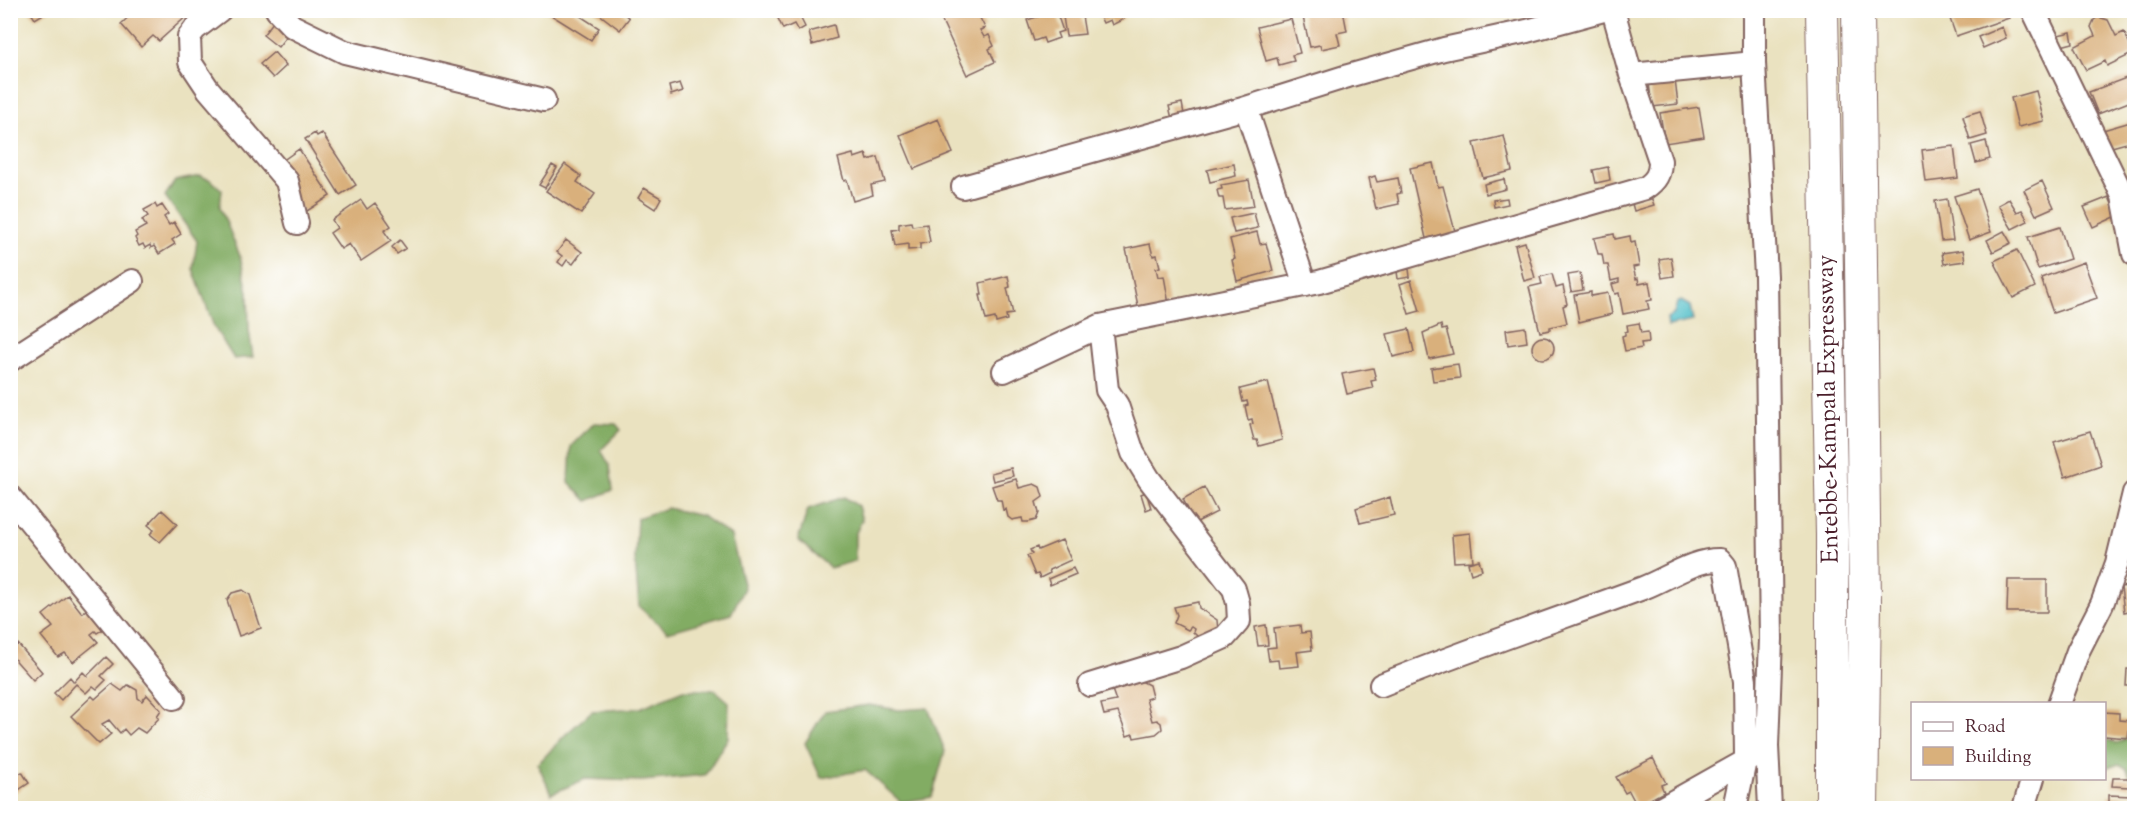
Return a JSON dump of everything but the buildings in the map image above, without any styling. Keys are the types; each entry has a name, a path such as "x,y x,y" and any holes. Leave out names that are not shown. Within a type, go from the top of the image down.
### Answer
{"highway":[{"name":"Entebbe-Kampala Expressway","path":"1822,10 1831,523 1833,808"},
{"name":"Entebbe-Kampala Expressway","path":"1858,10 1865,603 1862,808"}],"street":[{"path":"220,10 189,37 190,62 208,89 287,181 297,223"},
{"path":"277,10 292,26 345,52 544,100"},
{"path":"963,187 1246,108 1444,49 1527,31 1604,10"},
{"path":"1004,371 1100,326 1305,285 1634,191 1653,183 1660,171 1660,161 1631,75 1613,10"},
{"path":"1754,10 1754,63 1766,276 1771,639 1767,746 1770,808"},
{"path":"2034,10 2122,196 2134,254"},
{"path":"1631,75 1754,63"},
{"path":"1246,108 1305,285"},
{"path":"10,360 132,281"},
{"path":"1090,685 1181,657 1226,637 1239,621 1234,589 1149,479 1133,453 1117,405 1107,390 1100,326"},
{"path":"2060,702 2078,651 2102,604 2117,562 2134,492"},
{"path":"10,497 174,698"},
{"path":"1381,685 1448,658 1646,587 1701,563 1720,560 1725,566 1745,681 1744,763 1735,808"},
{"path":"1662,808 1744,763 1767,746"},
{"path":"2024,808 2032,780"}],"green space":[{"path":"200,176 211,180 222,190 220,207 240,256 248,292 249,330 253,357 234,359 214,327 193,269 197,241 165,196 175,181"},
{"path":"594,423 616,424 621,430 601,450 610,466 613,490 587,501 569,482 571,446"},
{"path":"844,497 858,506 862,520 855,535 855,561 830,568 798,540 808,509"},
{"path":"667,508 702,516 731,536 744,588 731,614 668,632 639,607 635,559 637,518"},
{"path":"683,690 715,690 729,702 728,738 705,775 642,781 585,779 551,794 538,764 592,711 640,708"},
{"path":"869,705 899,710 928,708 945,751 932,797 901,802 865,770 821,778 805,743 825,711"},
{"path":"2134,735 2134,783 2126,768 2119,764 2106,769 2106,739 2117,743"}],"water":[{"path":"1681,301 1690,306 1693,321 1668,326 1667,318 1674,314 1677,303"}]}
